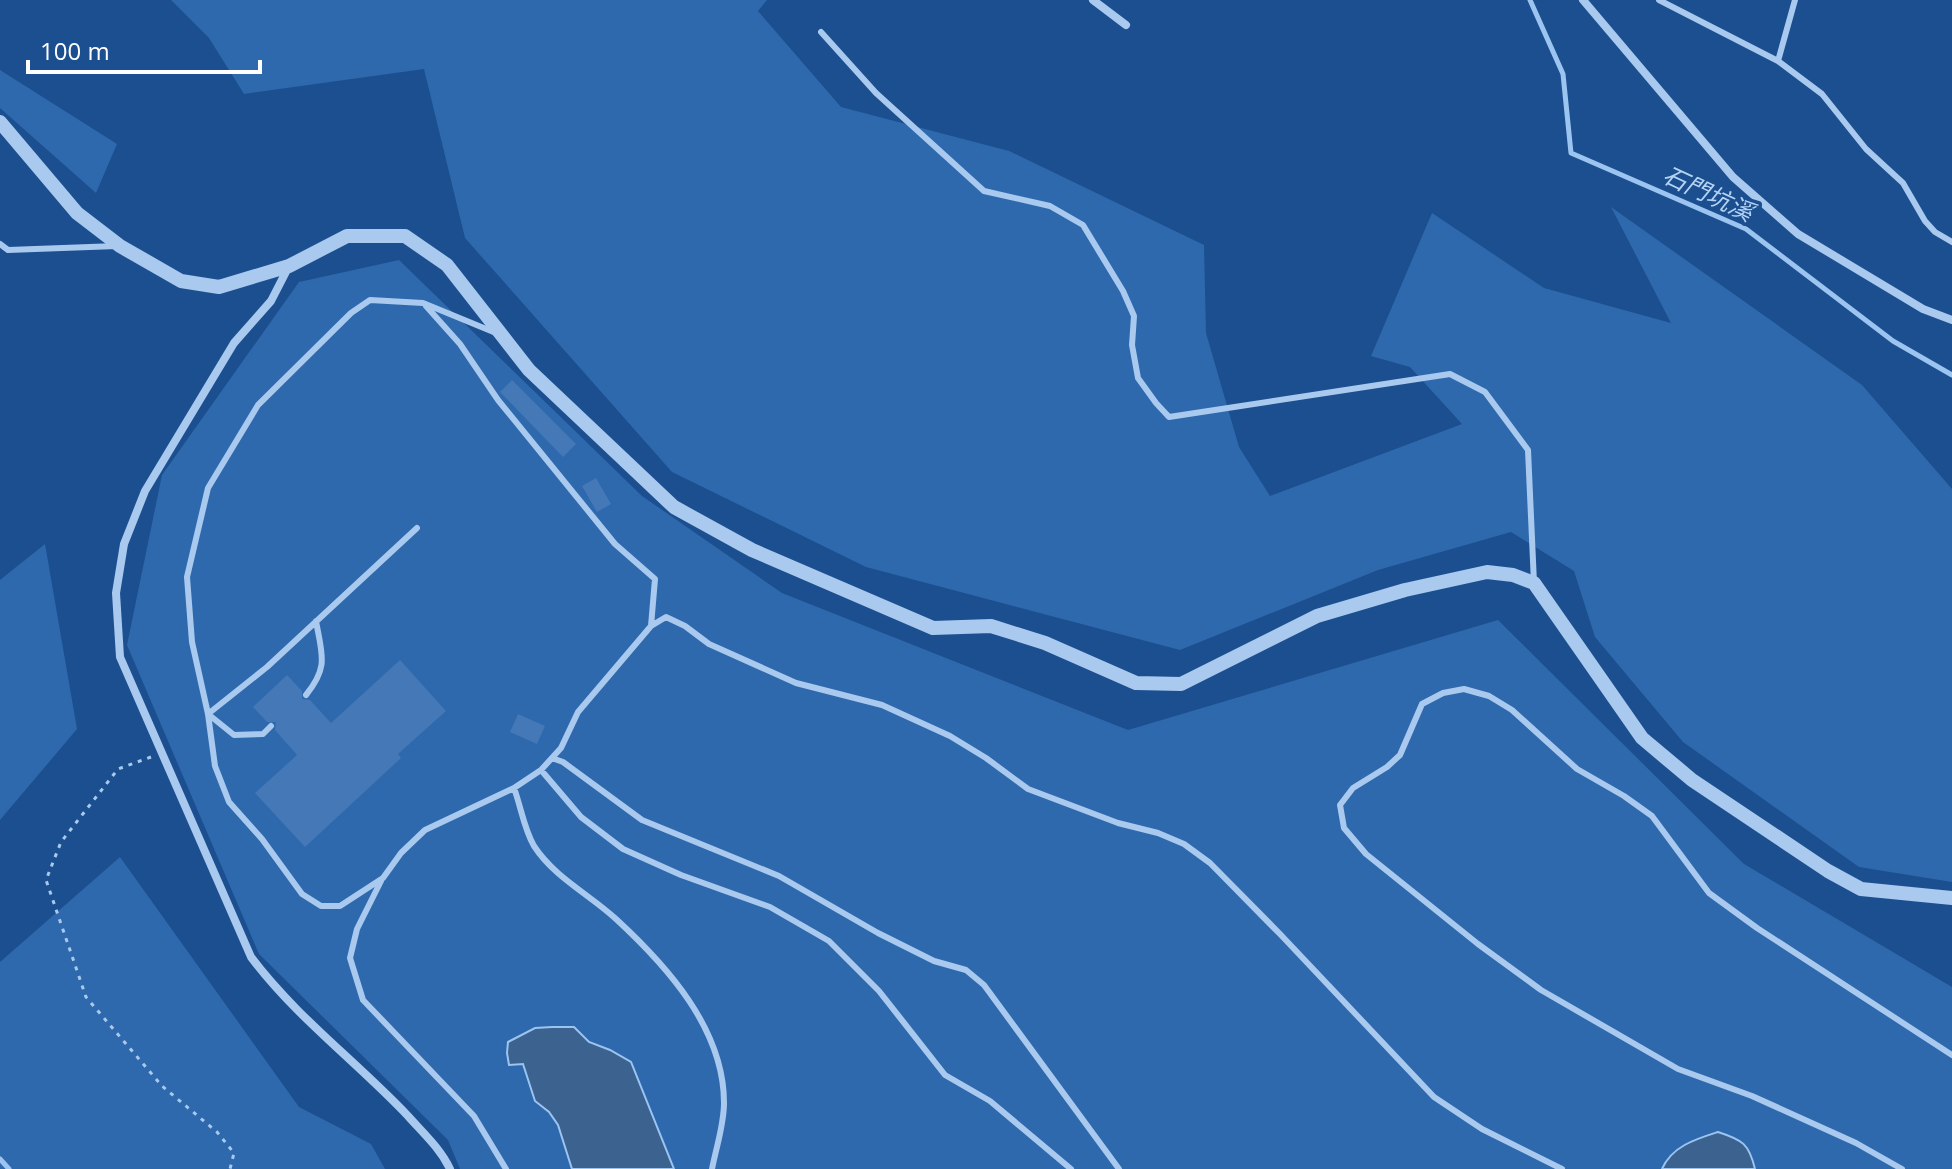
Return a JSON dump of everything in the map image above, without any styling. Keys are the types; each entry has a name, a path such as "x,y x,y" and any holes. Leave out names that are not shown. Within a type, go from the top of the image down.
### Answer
{"street":[{"path":"1093,0 1126,25"},
{"path":"1583,0 1733,177 1798,234 1923,309 1952,320"},
{"path":"0,122 77,213 120,246 181,281 219,287 289,266 347,236 405,236 447,265 529,370 674,507 752,550 933,628 991,626 1045,643 1136,683 1181,684 1317,616 1405,590 1487,572 1513,575 1534,583 1642,738 1692,780 1828,871 1861,889 1952,898"},
{"path":"289,266 271,301 234,343 153,478 124,544 116,593 120,657 251,957 273,987 389,1096 443,1154 450,1169"}],"lane":[{"path":"1659,0 1778,61 1822,94 1866,149 1903,183 1925,221 1935,232 1952,242"},
{"path":"1778,61 1795,0"},
{"path":"821,32 876,93 984,191 1050,206 1083,225 1123,291 1134,316 1132,345 1138,378 1169,417 1450,374 1485,392 1528,450 1534,583"},
{"path":"0,244 8,250 120,246"},
{"path":"383,878 340,906 321,906 302,894 270,849 229,802 215,766 208,714 192,642 187,577 208,488 258,405 351,313 370,300 423,303 503,336"},
{"path":"423,303 460,344 498,400 615,544 655,579 651,626"},
{"path":"208,714 267,667 417,528"},
{"path":"506,1169 474,1116 363,1000 350,958 357,929 383,878 401,853 425,830 514,788 541,770 561,748 578,712 651,626 666,617 685,626 709,644 796,683 882,705 950,736 1028,789 1184,844 1210,863 1434,1097 1482,1129 1562,1169"},
{"path":"306,695 320,678 322,656 316,621"},
{"path":"1902,1169 1856,1143 1752,1096 1678,1069 1541,990 1366,854 1344,828 1340,805 1353,788 1400,755 1422,704 1443,693 1464,689 1489,696 1512,710 1577,769 1652,816 1709,893 1757,928 1952,1055"},
{"path":"208,714 234,735 263,734 271,726"},
{"path":"552,758 563,762 642,820 779,876 878,933 934,961 966,970 984,985 1119,1169"},
{"path":"541,770 581,817 623,849 681,875 770,907 829,941 879,991 945,1075 990,1101 1071,1169"},
{"path":"514,788 533,844 550,866 614,917 682,990 703,1025 719,1061 724,1104 712,1169"}],"path":[{"path":"162,753 118,769 61,842 46,880 86,997 162,1086 217,1132 234,1153 230,1169"}],"shaded area":[{"path":"171,0 767,0 758,11 841,107 1009,151 1204,245 1206,333 1239,447 1270,496 1462,424 1410,367 1371,356 1432,213 1544,288 1671,323 1611,207 1862,385 1952,489 1952,882 1859,867 1683,742 1595,637 1574,571 1511,532 1378,570 1180,650 866,567 672,472 465,238 424,69 244,94 209,38"},
{"path":"0,70 117,144 96,193 0,108"},
{"path":"399,260 642,496 782,593 1128,730 1498,620 1744,864 1952,987 1952,1169 460,1169 448,1140 259,954 127,645 162,475 299,282"},
{"path":"45,544 77,729 0,820 0,580"},
{"path":"120,857 299,1107 371,1144 385,1169 0,1169 0,962"},
{"path":"574,1027 589,1042 631,1062 674,1169 572,1169 558,1125 549,1112 535,1101 523,1064 509,1065 507,1053 508,1042 535,1028"},
{"path":"1718,1132 1744,1144 1755,1169 1662,1169 1678,1149"}],"building":[{"path":"512,380 576,444 563,457 500,392"},
{"path":"596,478 611,504 597,512 582,486"},
{"path":"400,660 446,711 398,754 401,758 305,847 255,793 297,755 275,730 276,722 267,722 253,707 287,675 302,691 302,699 310,700 331,723"},
{"path":"518,714 545,726 537,744 510,732"}],"waterway":[{"name":"石門坑溪","path":"1530,0 1563,74 1571,153 1746,229 1893,341 1952,375"},
{"path":"0,1159 9,1169"}]}
